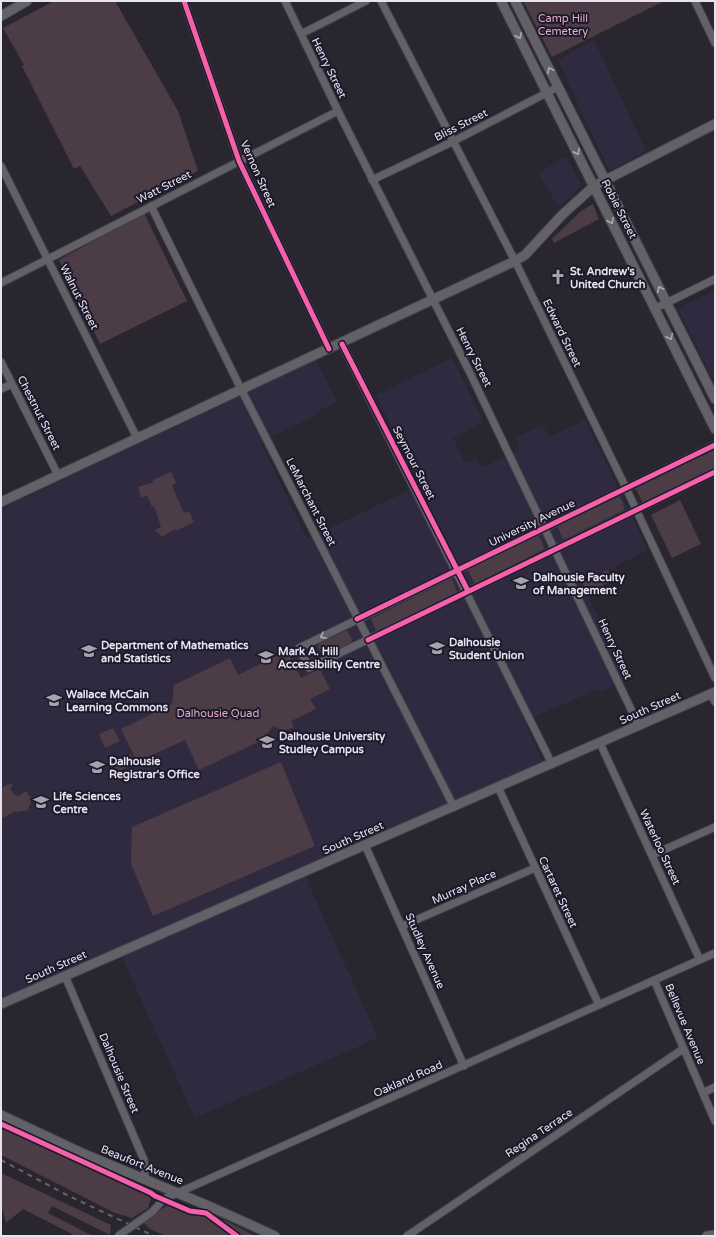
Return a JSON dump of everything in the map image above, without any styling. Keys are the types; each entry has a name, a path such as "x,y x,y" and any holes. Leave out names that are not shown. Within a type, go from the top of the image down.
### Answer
{"main road":[{"path":"1,16 27,1"},
{"name":"Robie Street","path":"501,1 656,308 715,429"},
{"name":"Robie Street","path":"515,1 604,181 715,399"},
{"path":"1,502 241,389 342,344 515,261 525,255 562,215 594,186 715,124"},
{"name":"South Street","path":"1,1004 600,742 714,696"},
{"name":"Beaufort Avenue","path":"1,1115 84,1154 179,1193 275,1236"},
{"path":"707,1236 715,1235"}],"street":[{"name":"Vernon Street","path":"184,1 239,161 329,349"},
{"name":"Henry Street","path":"285,1 372,180 556,549 639,726"},
{"path":"301,34 366,1"},
{"name":"Edward Street","path":"381,1 452,142 515,261 626,488 715,678"},
{"path":"694,1 715,43"},
{"name":"Bliss Street","path":"372,180 452,142 558,87"},
{"name":"Watt Street","path":"1,283 338,111"},
{"name":"Walnut Street","path":"1,166 137,438"},
{"name":"LeMarchant Street","path":"151,206 241,389 454,807"},
{"path":"656,308 715,279"},
{"name":"Seymour Street","path":"342,344 457,570 552,764"},
{"name":"Chestnut Street","path":"1,362 58,475"},
{"path":"1,389 12,384"},
{"name":"University Avenue","path":"715,445 299,648 309,668 715,472"},
{"name":"Waterloo Street","path":"600,742 700,960"},
{"name":"Cartaret Street","path":"498,787 599,1006"},
{"path":"652,855 715,827"},
{"name":"Studley Avenue","path":"365,846 464,1066"},
{"name":"Murray Place","path":"402,926 535,868"},
{"name":"Oakland Road","path":"118,1236 152,1212 164,1199 715,953"},
{"name":"Dalhousie Street","path":"66,976 144,1160 145,1179"},
{"name":"Bellevue Avenue","path":"654,980 715,1121"},
{"name":"Regina Terrace","path":"406,1236 683,1048"},
{"path":"703,1093 715,1087"}],"shaded area":[{"path":"594,40 646,151 609,171 558,60"},
{"path":"566,156 582,186 559,207 538,174"},
{"path":"715,290 715,383 678,309"},
{"name":"Dalhousie University Studley Campus","path":"452,358 484,422 453,438 465,463 476,458 481,468 520,450 515,438 543,425 549,437 585,420 648,550 582,583 629,679 600,692 598,689 524,721 543,762 304,874 378,1038 195,1118 120,953 1,1004 1,509 316,360 337,402 315,412 317,415 260,442 307,539 420,485 376,395"}],"green space":[{"path":"54,1 115,1 178,111 198,171 111,216 80,166 74,169 22,66 24,65 3,28"},
{"name":"Camp Hill Cemetery","path":"523,1 664,1 552,57"},
{"path":"593,204 599,219 554,243 552,239 581,211"},
{"path":"144,213 187,301 100,344 59,260"},
{"path":"714,450 715,468 643,503 635,488"},
{"path":"171,472 176,483 172,486 184,513 189,511 194,522 176,531 175,529 162,537 155,530 161,527 154,506 152,507 147,495 141,498 138,487 153,482 153,480"},
{"path":"618,496 623,502 624,510 563,539 558,525"},
{"path":"680,500 701,544 672,558 651,515"},
{"path":"538,535 542,541 544,549 475,584 468,570"},
{"path":"608,570 613,580 587,593 582,582"},
{"path":"451,579 457,592 378,632 376,631 371,619"},
{"path":"348,631 352,640 351,643 325,656 322,655 318,647 319,643"},
{"name":"Dalhousie Quad","path":"287,651 301,678 320,669 330,689 310,699 316,709 291,721 294,727 284,730 274,726 260,741 199,770 185,740 137,762 121,729 172,704 174,685 230,658 238,675"},
{"path":"113,728 120,741 105,748 99,734"},
{"path":"131,754 135,763 117,772 113,763"},
{"path":"281,762 315,846 153,916 131,864 132,827"},
{"path":"11,783 13,786 10,788 14,795 18,796 26,791 32,799 28,810 15,811 1,819 1,788"},
{"path":"1,1123 54,1146 63,1156 71,1159 80,1156 92,1161 97,1172 145,1193 151,1199 148,1208 132,1218 115,1213 1,1155"},
{"path":"1,1173 111,1225 110,1235 52,1206 48,1213 93,1236 76,1236 23,1209 6,1223 1,1204"},
{"path":"169,1204 190,1214 207,1216 233,1236 166,1236 150,1229 143,1222"},
{"path":"225,1220 255,1236 241,1235 221,1221"}],"railway":[{"path":"1,1160 67,1195 154,1236"}],"cycle path":[{"path":"184,1 239,161 329,349"},
{"path":"342,344 468,591"},
{"path":"357,619 715,445"},
{"path":"368,640 715,472"},
{"path":"1,1124 155,1196 190,1211 206,1213 237,1236"}],"place":[{"name":"St. Andrew's United Church","path":"558,277"},
{"name":"Dalhousie Faculty of Management","path":"521,583"},
{"name":"Dalhousie Student Union","path":"437,648"},
{"name":"Department of Mathematics and Statistics","path":"89,651"},
{"name":"Mark A. Hill Accessibility Centre","path":"266,657"},
{"name":"Wallace McCain Learning Commons","path":"54,700"},
{"name":"Dalhousie University Studley Campus","path":"267,742"},
{"name":"Dalhousie Registrar's Office","path":"97,767"},
{"name":"Life Sciences Centre","path":"41,802"}]}
